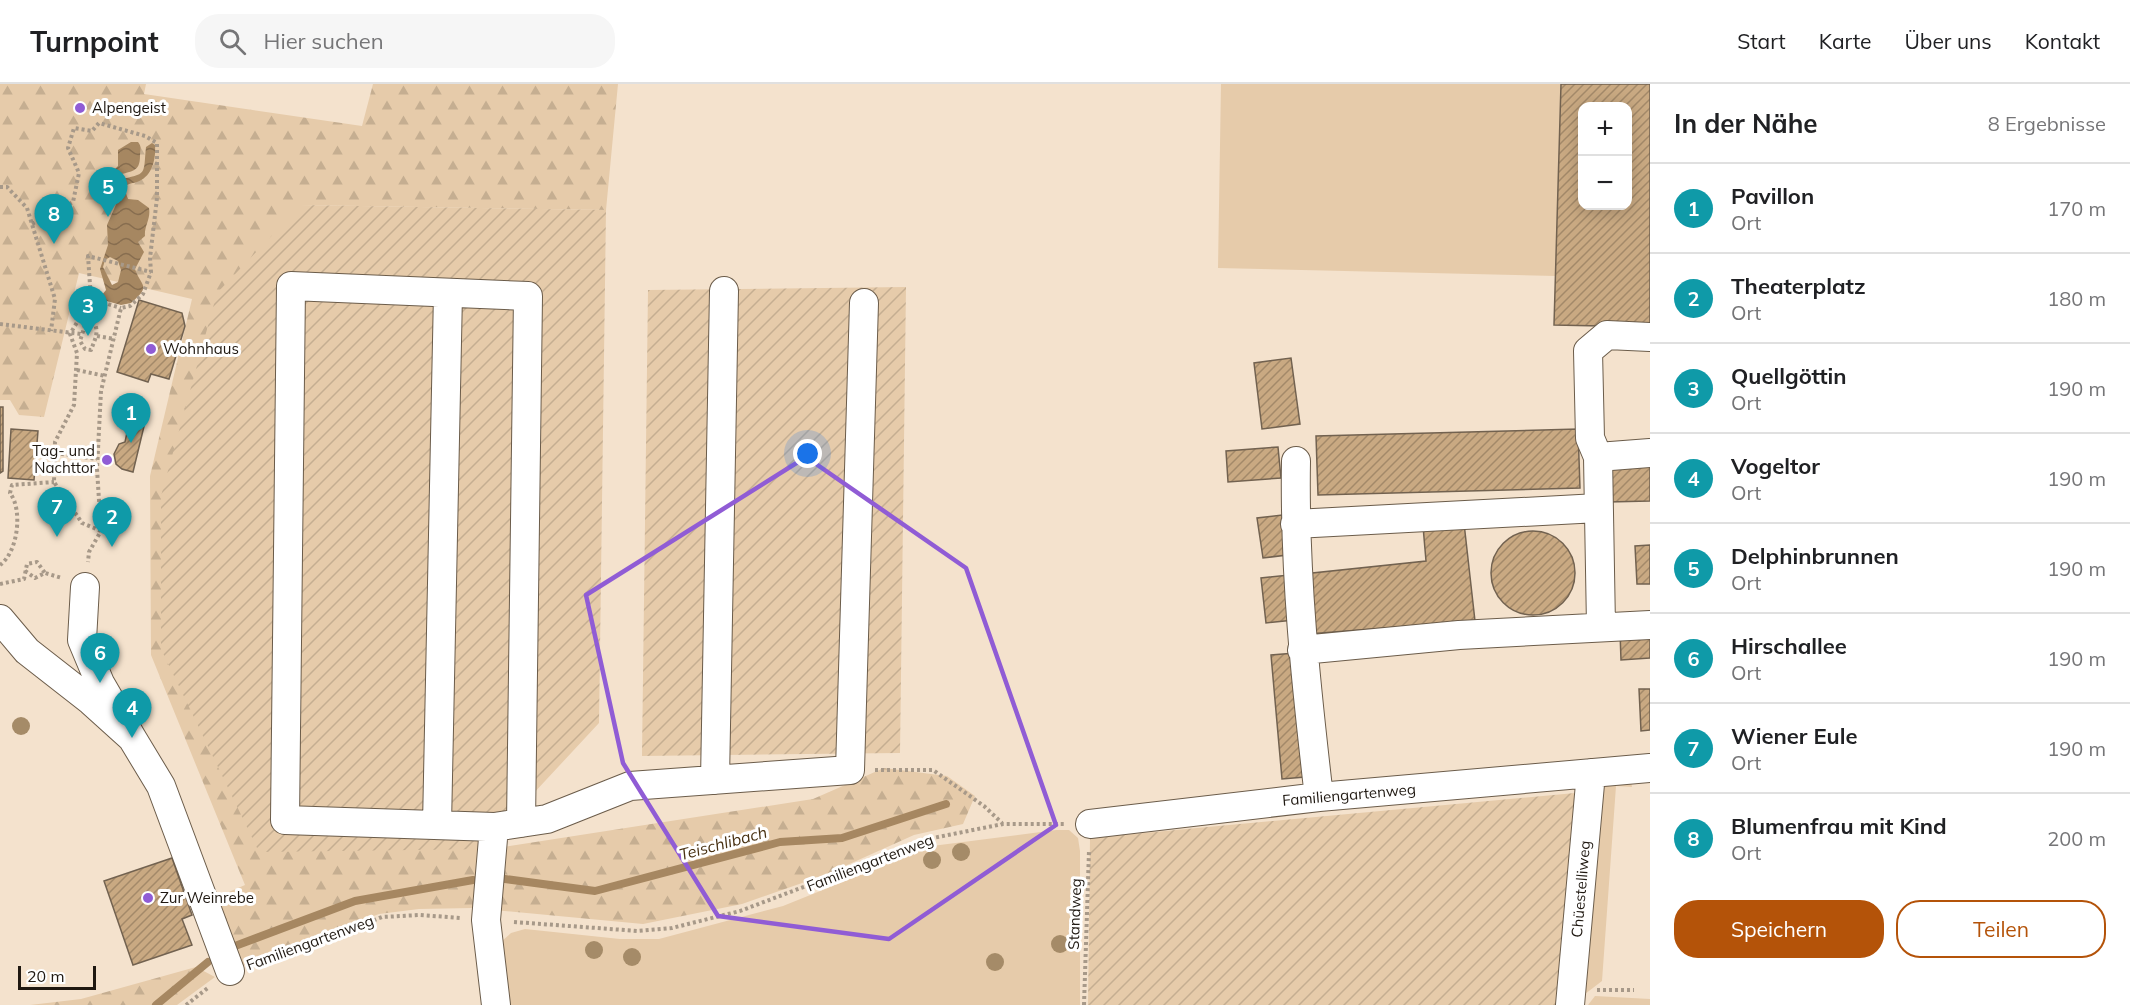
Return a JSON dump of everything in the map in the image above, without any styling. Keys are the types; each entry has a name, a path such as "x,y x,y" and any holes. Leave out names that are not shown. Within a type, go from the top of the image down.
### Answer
{"street":[{"path":"496,1005 486,920 507,825 528,296 291,286 285,820 437,825 507,825 547,819 630,786 850,770 864,303"},
{"path":"715,780 724,291"},
{"path":"437,825 448,293"},
{"path":"1601,626 1598,457 1590,438 1588,351 1607,335 1650,337"},
{"path":"1598,457 1650,453"},
{"path":"1296,461 1295,524 1302,650 1319,797"},
{"path":"1295,524 1598,508"},
{"path":"85,587 82,640 100,683 161,786 230,971"},
{"path":"0,619 27,651 91,701 132,738"},
{"path":"1302,650 1601,626 1650,625"},
{"name":"Familiengartenweg","path":"1090,824 1319,797 1650,768"},
{"name":"Chüestelliweg","path":"1570,1004 1591,773"}],"path":[{"path":"32,224 73,202 79,173 68,148 74,128 92,131 99,123 145,136 157,143 159,149 156,171 156,218 150,258 151,272 143,294 130,306 122,308 91,299"},
{"path":"0,187 7,187 27,208 55,299 51,331"},
{"path":"70,334 91,299 88,256 151,272"},
{"path":"85,587 89,552 101,531 97,459 100,391 122,308"},
{"path":"93,321 97,327 97,336 91,350 85,349 80,341 86,322 93,321"},
{"path":"0,324 81,334"},
{"path":"70,334 77,353 74,405 55,442 54,482 82,523 101,531"},
{"path":"97,336 115,339"},
{"path":"77,370 105,376"},
{"path":"55,453 97,459"},
{"path":"0,565 7,560 17,529 16,501 10,493 12,485 54,482"},
{"path":"0,584 24,579 27,564 37,562 45,573 57,576"},
{"path":"26,571 35,578 45,573"},
{"path":"850,770 933,771 984,806 1003,824"},
{"name":"Familiengartenweg","path":"186,1005 230,971 302,949 382,917 420,915 638,931 672,928 740,911 933,838 1003,824 1090,824"},
{"name":"Standweg","path":"1084,1005 1090,824"},
{"path":"1570,1004 1582,1002 1598,989 1634,990"}],"highlighted area":[{"path":"806,457 966,568 1056,825 889,939 718,916 623,763 586,595"}],"green space":[{"path":"0,84 146,84 144,94 362,126 373,84 618,84 606,210 301,205 491,849 813,799 884,768 947,776 975,796 963,824 914,835 825,875 742,904 643,924 472,908 419,909 379,914 230,971 217,897 245,885 151,655 150,476 192,299 79,273 44,417 19,415 10,400 0,400"},
{"path":"1221,84 1561,84 1556,276 1218,268"},
{"path":"301,205 606,210 599,723 519,809 491,849 259,852 161,649 161,496 217,293"},
{"path":"906,287 900,753 642,756 648,290"},
{"path":"1631,781 1632,787 1616,786 1602,981 1585,994 1602,789 1605,784"},
{"path":"1575,793 1557,1005 1088,1005 1090,838"},
{"path":"1069,830 1078,838 1080,851 1080,1005 501,1005 502,941 511,933 525,929 620,939 659,939 783,906 932,846"},
{"path":"196,967 215,977 177,1005 30,1005 81,999"},
{"path":"1595,996 1650,999 1650,1005 1588,1005"}],"water":[{"path":"131,142 138,142 140,145 139,165 134,170 118,175 115,169 118,166 118,150"},
{"path":"152,143 155,145 154,162 150,172 142,180 128,184 124,188 128,199 138,200 149,208 145,236 138,242 144,252 135,269 143,289 131,303 121,305 103,300 101,296 106,290 100,269 108,245 107,225 118,200 115,193 118,180 142,172 146,147","holes":["110,257 118,261 121,270 118,282 112,285 103,267 105,260"]}],"building":[{"path":"1561,84 1650,84 1650,327 1554,325"},
{"name":"Wohnhaus","path":"139,300 182,313 185,326 169,379 151,374 148,382 117,372"},
{"path":"1291,358 1300,424 1262,429 1254,363"},
{"path":"0,407 3,407 3,471 0,473"},
{"path":"131,414 146,418 133,472 122,469 116,464 114,454 119,444 125,442"},
{"path":"11,429 38,431 34,480 8,478"},
{"path":"1578,429 1580,488 1318,495 1316,436"},
{"path":"1278,447 1281,478 1228,482 1226,451"},
{"path":"1650,463 1650,501 1608,502 1607,464"},
{"path":"1282,515 1287,555 1263,558 1257,518"},
{"path":"1464,523 1475,621 1308,634 1303,574 1426,561 1423,526"},
{"path":"1533,531 1549,534 1563,543 1572,557 1575,573 1572,589 1563,603 1549,612 1533,615 1517,612 1503,603 1494,589 1491,573 1494,557 1503,543 1517,534"},
{"path":"1650,545 1650,584 1637,584 1635,546"},
{"path":"1289,575 1294,620 1266,623 1261,578"},
{"path":"1650,631 1650,658 1621,660 1620,632"},
{"path":"1295,653 1305,777 1282,779 1271,655"},
{"path":"1639,689 1650,689 1650,730 1641,731"},
{"name":"Zur Weinrebe","path":"172,858 192,915 182,919 192,945 133,965 104,881"}],"waterway":[{"name":"Teischlibach","path":"505,879 595,891 780,842 842,838 946,804"},
{"name":"Teischlibach","path":"235,946 355,901 473,880"},
{"name":"Teischlibach","path":"156,1005 208,962"}],"place":[{"name":"Alpengeist","path":"80,108"},
{"name":"Delphinbrunnen","path":"108,217"},
{"name":"Blumenfrau mit Kind","path":"54,244"},
{"name":"Quellgöttin","path":"88,336"},
{"name":"Wohnhaus","path":"151,349"},
{"name":"Pavillon","path":"131,443"},
{"name":"Tag- und Nachttor","path":"107,460"},
{"name":"Wiener Eule","path":"57,537"},
{"name":"Theaterplatz","path":"112,547"},
{"name":"Hirschallee","path":"100,683"},
{"name":"Vogeltor","path":"132,738"},
{"name":"Zur Weinrebe","path":"148,898"}]}
